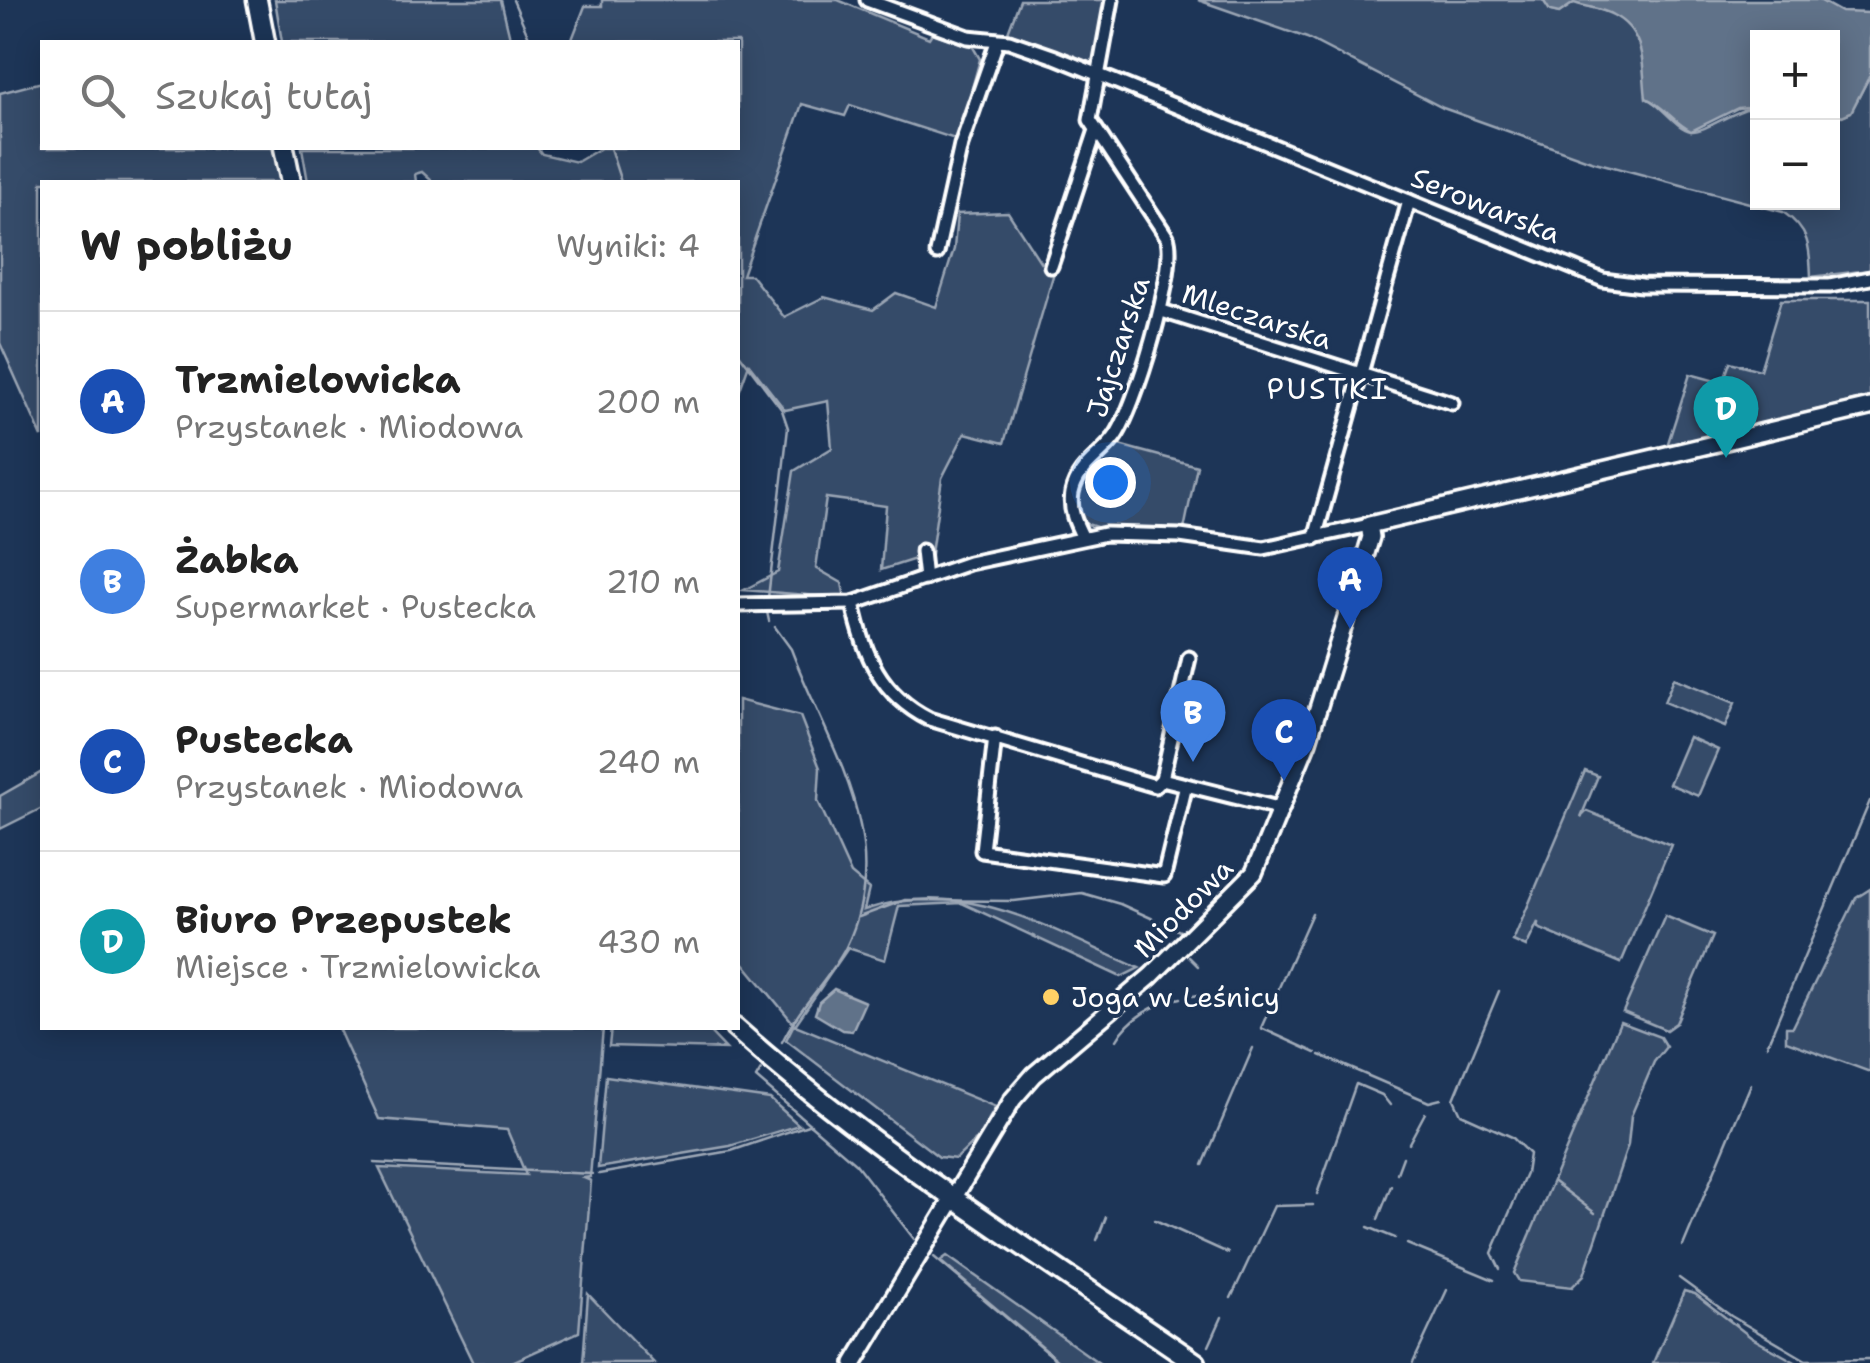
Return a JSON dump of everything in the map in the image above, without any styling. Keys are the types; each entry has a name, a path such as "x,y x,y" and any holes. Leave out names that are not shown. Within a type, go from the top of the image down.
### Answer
{"main road":[{"path":"257,0 265,40"},
{"path":"284,150 291,180"},
{"path":"738,1030 834,1113 1196,1363"}],"street":[{"name":"Serowarska","path":"868,0 968,37 1009,42 1101,75 1614,282 1830,286 1870,278"},
{"path":"1051,266 1095,132 1090,113 1101,75 1112,0"},
{"path":"937,253 962,145 997,42"},
{"name":"Jajczarska","path":"1083,538 1071,506 1073,490 1085,468 1118,432 1162,311 1171,247 1095,132"},
{"path":"1315,538 1409,201"},
{"name":"Mleczarska","path":"1162,311 1452,403"},
{"path":"740,604 853,603 970,563 1083,538 1141,533 1264,548 1870,407"},
{"name":"Miodowa","path":"854,1363 1020,1091 1146,981 1254,872 1282,809 1338,650 1372,537 1369,525"},
{"path":"922,551 924,579"},
{"path":"853,603 870,664 906,707 1015,742 1021,749 1155,786 1162,779 1189,658"},
{"path":"995,737 982,851 1164,876 1186,785"},
{"path":"1162,779 1282,809"}],"shaded area":[{"path":"275,0 501,0 511,40 282,40"},
{"path":"602,0 838,0 929,38 932,33 973,47 980,59 958,140 850,105 845,116 802,104 742,275 751,275 784,317 824,297 873,310 896,293 936,307 954,249 957,214 1008,212 1041,263 1055,269 1004,443 965,433 942,478 931,554 881,570 886,506 826,498 816,568 842,583 845,598 744,590 778,572 794,471 832,448 828,401 785,410 749,364 740,389 740,180 431,180 422,172 415,174 416,180 308,180 302,150 539,150 577,162 598,150 740,150 740,40 572,40 585,6 602,6"},
{"path":"1020,0 1108,0 1095,64 1008,32"},
{"path":"1198,0 1543,0 1551,11 1559,13 1574,2 1609,12 1624,22 1638,41 1647,98 1680,126 1697,131 1750,108 1750,203 1591,161 1443,108 1307,38"},
{"path":"1543,0 1819,0 1841,12 1870,13 1870,75 1851,112 1842,116 1840,30 1750,30 1750,107 1738,108 1691,131 1646,98 1638,42 1624,23 1609,13 1574,3 1559,13 1550,11"},
{"path":"1870,75 1870,270 1811,277 1806,240 1798,225 1775,210 1840,210 1840,115 1851,112"},
{"path":"40,83 40,150 278,150 284,180 40,180 40,433 0,343 0,93"},
{"path":"1781,300 1870,300 1870,397 1667,446 1690,374 1723,383 1730,362 1760,370"},
{"path":"1115,444 1197,466 1184,530 1105,530 1081,522 1076,500 1079,489 1091,469"},
{"path":"1674,678 1735,703 1725,727 1664,702"},
{"path":"740,701 800,716 820,768 818,801 851,874 869,889 864,910 902,901 972,903 1038,923 1139,968 1121,977 962,903 899,906 885,960 848,948 795,1025 996,1107 978,1138 956,1159 939,1157 786,1040 794,1024 740,958"},
{"path":"1689,737 1718,750 1698,796 1669,784"},
{"path":"1585,771 1598,776 1581,817 1587,811 1671,845 1621,963 1538,928 1538,922 1526,947 1513,941"},
{"path":"40,773 40,809 0,829 0,796"},
{"path":"1870,889 1870,1072 1786,1041 1786,1027 1793,1027 1856,898"},
{"path":"1665,916 1713,936 1676,1023 1666,1030 1623,1012"},
{"path":"834,989 865,1002 852,1031 842,1030 815,1014 819,1002"},
{"path":"1620,1022 1660,1037 1666,1047 1654,1062 1631,1116 1628,1145 1584,1275 1572,1287 1519,1281 1514,1273"},
{"path":"339,1030 603,1030 590,1177 584,1178 591,1181 579,1332 510,1363 473,1363 379,1168 526,1175 507,1130 379,1119"},
{"path":"611,1030 708,1030 726,1049 609,1046"},
{"path":"606,1076 770,1099 799,1125 730,1146 598,1168"},
{"path":"947,1256 1099,1363 1053,1363 1054,1357 940,1261"},
{"path":"1684,1291 1695,1294 1752,1338 1797,1363 1653,1363"},
{"path":"588,1294 654,1363 583,1363"}],"waterway":[{"path":"513,0 530,40"},
{"path":"611,150 620,180"},
{"path":"740,355 782,410 788,428 768,598"},
{"path":"740,597 752,599"},
{"path":"767,612 769,621"},
{"path":"775,627 791,649 852,795 865,869 860,907 846,947 782,1042"},
{"path":"1767,1045 1870,801"},
{"path":"859,917 905,900 1014,901 1082,893 1120,904 1182,932"},
{"path":"1312,913 1261,1028 1316,1053"},
{"path":"1189,957 1198,966"},
{"path":"1499,991 1454,1099 1461,1114 1512,1137 1529,1154 1526,1174 1492,1253 1500,1269"},
{"path":"1193,996 1204,994"},
{"path":"1117,1040 1144,1013 1181,998"},
{"path":"1203,1165 1253,1048"},
{"path":"1320,1055 1429,1102 1441,1099"},
{"path":"762,1068 756,1078 856,1164 914,1239"},
{"path":"1317,1194 1356,1084 1382,1095 1390,1105"},
{"path":"1683,1246 1751,1084"},
{"path":"1409,1143 1425,1113"},
{"path":"599,1174 731,1151 811,1124"},
{"path":"1397,1173 1403,1157"},
{"path":"374,1163 592,1174"},
{"path":"1554,1182 1595,1213"},
{"path":"1378,1219 1391,1186"},
{"path":"1231,1298 1274,1206 1313,1205"},
{"path":"1097,1240 1106,1217"},
{"path":"1155,1220 1228,1253"},
{"path":"1368,1227 1395,1238"},
{"path":"1407,1244 1494,1280"},
{"path":"934,1257 1060,1363"},
{"path":"1679,1278 1731,1316 1806,1360 1870,1359"},
{"path":"1413,1363 1447,1290"},
{"path":"1209,1346 1222,1317"}],"place":[{"name":"Biuro Przepustek","path":"1726,458"},
{"name":"Trzmielowicka","path":"1350,629"},
{"name":"Żabka","path":"1193,762"},
{"name":"Pustecka","path":"1284,781"},
{"name":"Joga w Leśnicy","path":"1051,997"}],"district":[{"name":"PUSTKI","path":"1328,389"}]}
